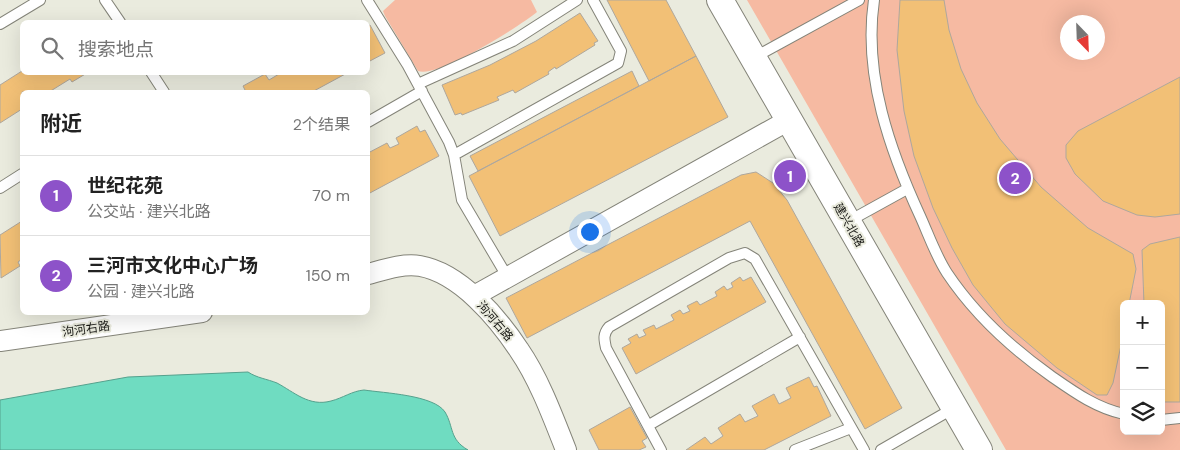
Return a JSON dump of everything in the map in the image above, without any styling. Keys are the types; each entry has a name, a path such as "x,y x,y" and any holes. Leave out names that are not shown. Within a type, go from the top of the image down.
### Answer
{"street":[{"name":"建兴北路","path":"720,0 979,450"},
{"path":"474,296 789,120"},
{"name":"泃河右路","path":"370,274 396,267 418,265 430,268 450,278 474,296 520,351 566,450"},
{"name":"泃河右路","path":"0,341 181,315"}],"lane":[{"path":"0,24 40,0"},
{"path":"105,0 119,20"},
{"path":"370,121 420,88 513,41 577,0"},
{"path":"454,155 618,63 621,51 593,0"},
{"path":"754,58 859,0"},
{"path":"874,0 872,18 875,86 898,169 947,272 975,310 1000,338 1075,393 1098,406 1120,413"},
{"path":"371,1 420,88 454,155 462,200 508,278"},
{"path":"153,75 162,90"},
{"path":"0,188 20,175"},
{"path":"847,222 907,189"},
{"path":"661,450 606,348 604,337 609,327 729,258 745,253 755,259 864,450"},
{"path":"649,425 800,337"},
{"path":"881,450 954,408"},
{"path":"1165,420 1179,420"},
{"path":"796,450 851,428"}],"shaded area":[{"path":"395,0 531,0 537,12 497,39 460,60 428,71 418,71 383,11"},
{"path":"747,0 1180,0 1180,450 1006,450"},
{"path":"248,372 277,383 302,398 316,402 331,401 364,390 420,398 439,406 445,412 458,442 468,450 0,450 0,400 128,377"}],"building":[{"path":"607,0 666,0 696,56 649,81"},
{"path":"900,0 944,0 949,30 961,69 977,103 1000,139 1041,187 1088,228 1133,254 1136,269 1130,300 1120,300 1120,350 1113,383 1107,395 1097,395 1057,368 1005,324 973,285 952,248 933,208 914,156 904,111 897,50"},
{"path":"580,13 598,41 594,43 595,45 556,69 555,67 548,72 549,74 515,93 513,90 497,97 499,100 462,115 461,113 455,115 442,85 490,65 536,41"},
{"path":"370,25 385,53 370,61"},
{"path":"696,56 728,117 500,236 469,176"},
{"path":"632,71 639,86 478,171 470,156"},
{"path":"20,72 20,75 84,75 72,82 70,79 52,90 20,90 20,110 0,123 0,85"},
{"path":"263,75 266,75 269,80 277,75 343,75 316,90 245,90 243,86"},
{"path":"1180,77 1180,214 1155,217 1137,215 1103,201 1075,174 1066,158 1066,145 1078,131"},
{"path":"417,126 420,132 425,130 439,156 370,193 370,152 387,143 390,148 399,144 396,138"},
{"path":"756,172 773,183 787,200 902,408 865,429 750,221 527,338 506,298 741,175"},
{"path":"20,222 20,260 18,262 20,266 1,278 0,235"},
{"path":"1180,237 1180,402 1165,402 1165,300 1144,300 1142,250 1150,244"},
{"path":"740,277 743,281 751,277 766,302 636,374 622,348 631,343 628,339 637,334 639,338 646,335 643,330 654,325 656,329 674,320 671,315 680,310 683,314 690,311 687,306 697,301 700,305 717,296 715,292 724,286 727,290 733,287 731,283"},
{"path":"809,377 814,387 817,386 831,416 764,450 686,450 705,437 711,444 723,436 718,428 740,414 745,422 758,416 752,406 774,394 779,404 791,398 786,388"},
{"path":"630,407 647,438 642,441 646,447 639,450 599,450 589,430"}],"place":[{"name":"世纪花苑","path":"790,176"},
{"name":"三河市文化中心广场","path":"1015,178"}]}
